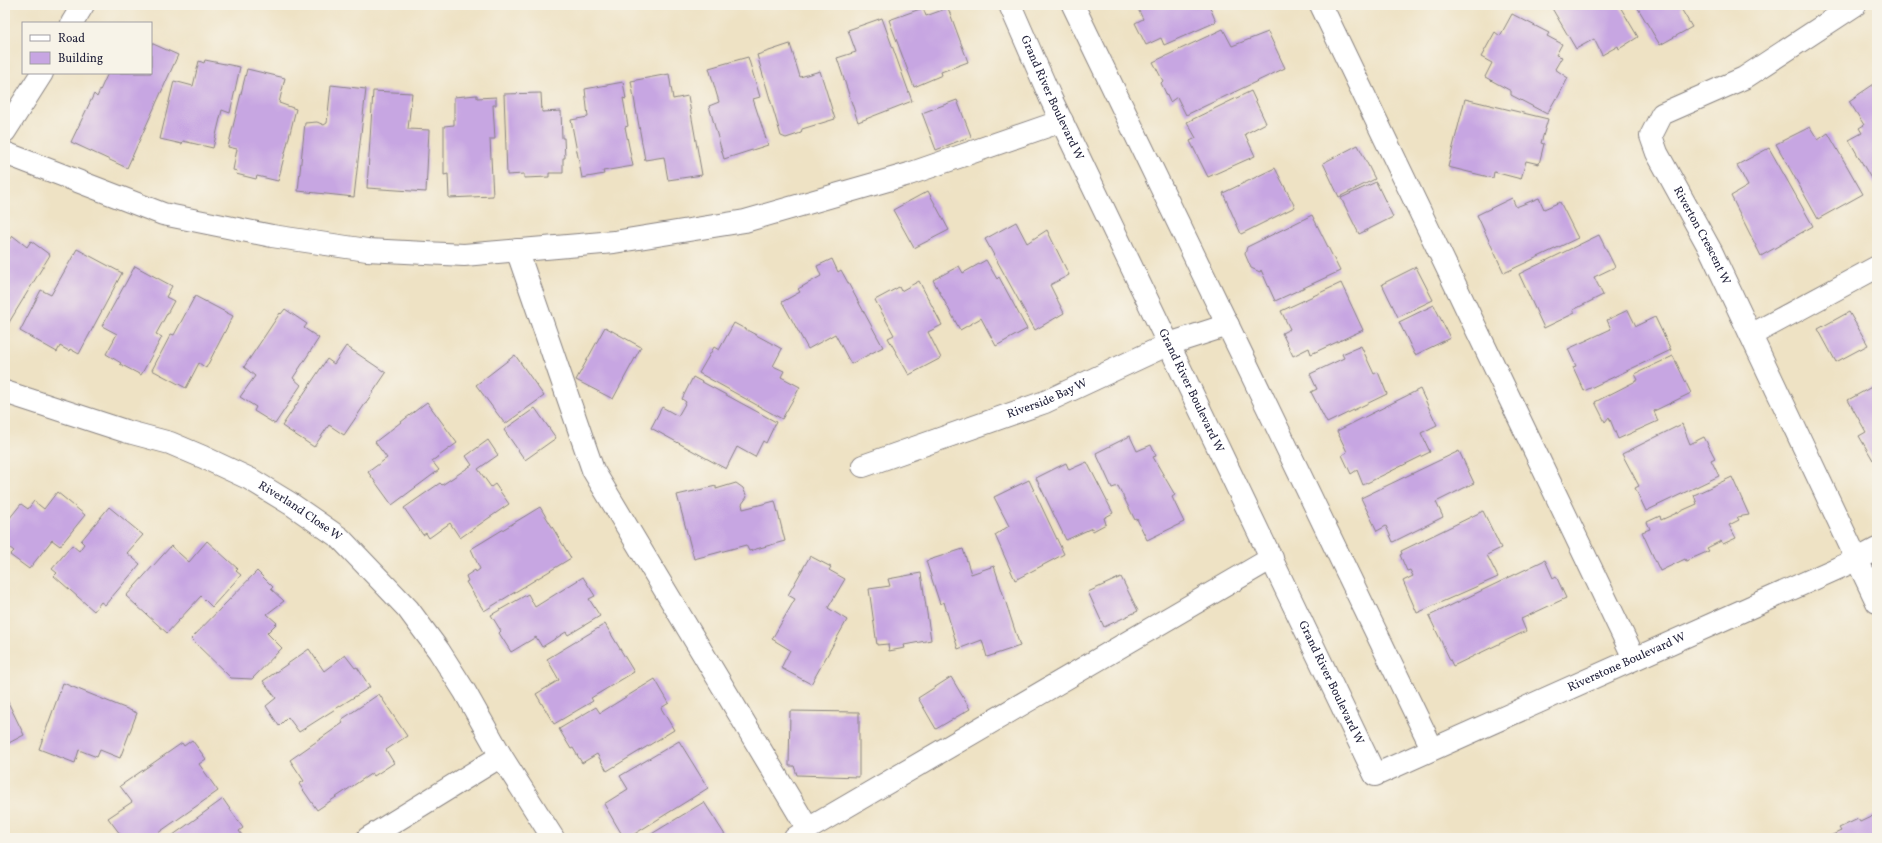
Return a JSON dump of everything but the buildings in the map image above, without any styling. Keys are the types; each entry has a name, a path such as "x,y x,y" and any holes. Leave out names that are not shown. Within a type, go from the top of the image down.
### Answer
{"street":[{"path":"73,22 83,5"},
{"name":"Grand River Boulevard W","path":"1010,5 1062,121 1376,775"},
{"path":"1073,5 1432,748"},
{"path":"1321,5 1634,658"},
{"name":"Riverton Crescent W","path":"1855,5 1744,78 1662,114 1651,136 1657,153 1711,251 1877,602"},
{"path":"5,131 41,74"},
{"path":"5,153 163,214 272,236 367,250 464,255 614,242 745,221 909,174 1062,121"},
{"path":"517,250 593,470 802,833 1272,558"},
{"path":"1751,335 1877,267"},
{"name":"Riverside Bay W","path":"863,466 1045,402 1169,344 1228,325"},
{"name":"Riverland Close W","path":"5,392 125,431 170,443 203,457 250,479 291,504 340,538 408,609 439,651 462,686 501,756 552,838"},
{"name":"Riverstone Boulevard W","path":"1376,775 1432,748 1856,560 1877,549"},
{"path":"368,838 501,756"}]}
